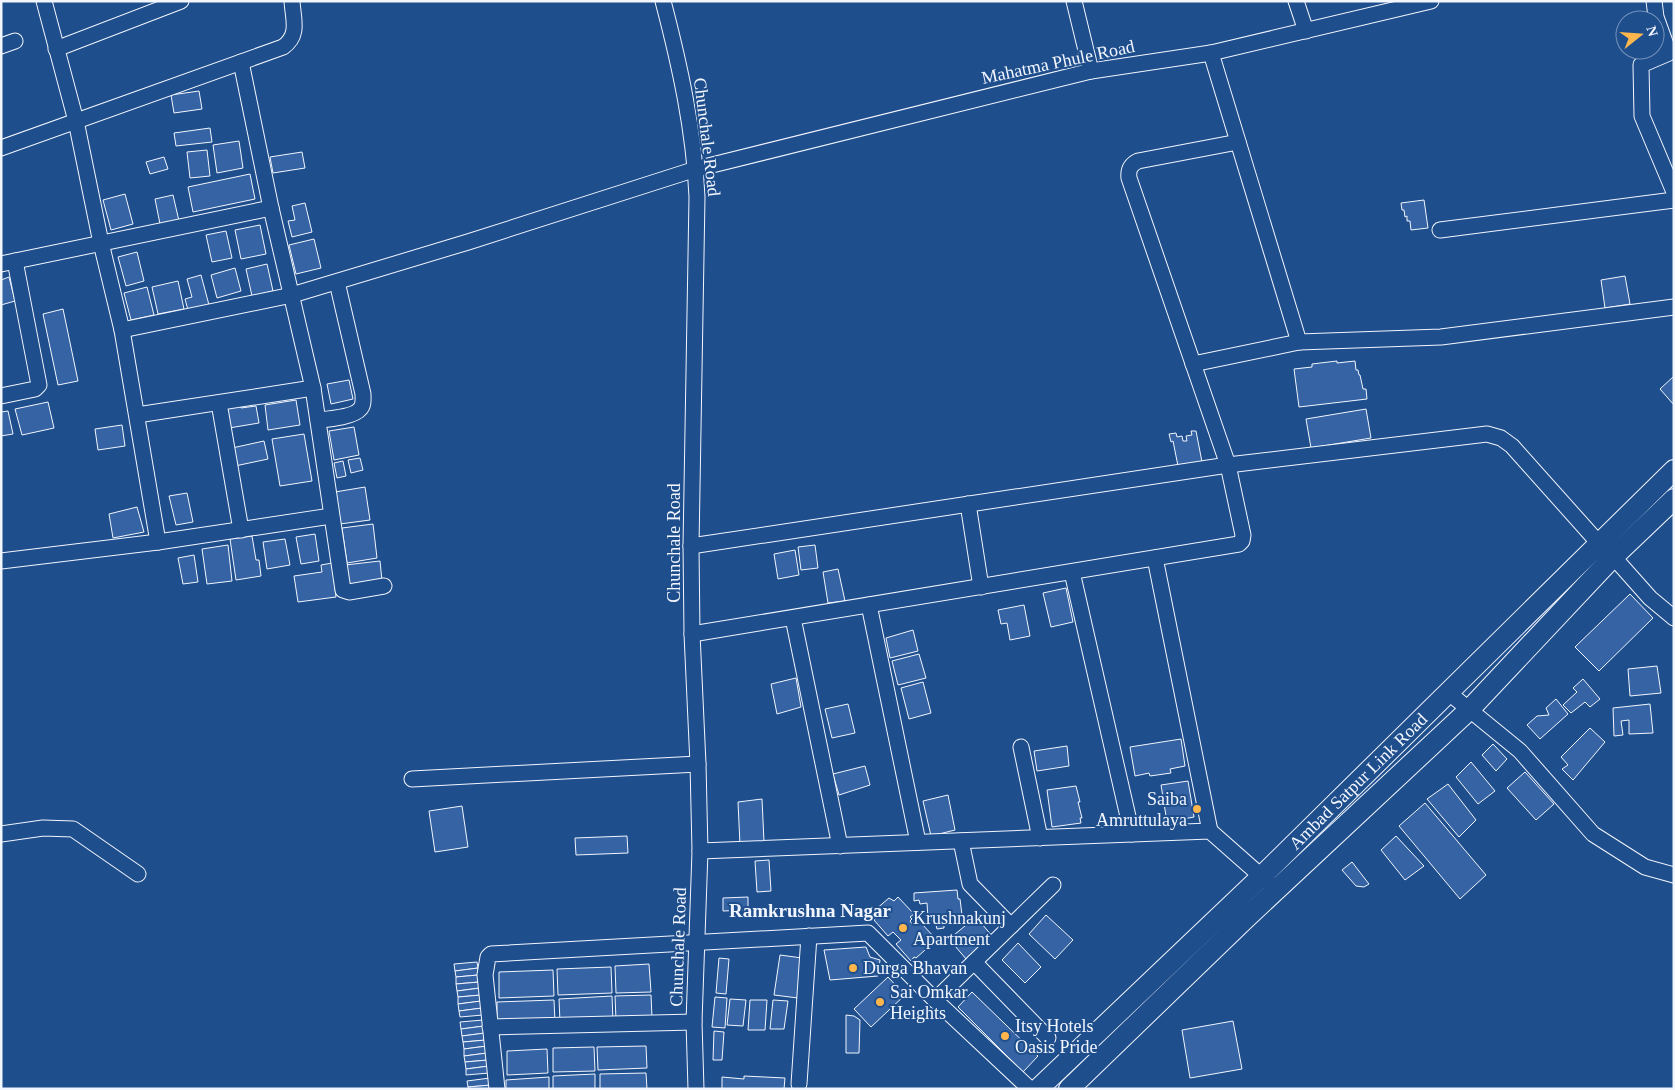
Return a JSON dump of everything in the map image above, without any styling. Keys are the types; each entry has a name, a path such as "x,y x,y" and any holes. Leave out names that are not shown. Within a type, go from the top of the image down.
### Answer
{"main road":[{"name":"Ambad Satpur Link Road","path":"1038,1089 1262,876 1674,470"},
{"name":"Ambad Satpur Link Road","path":"1069,1089 1276,890 1469,710 1612,558 1674,499"}],"street":[{"path":"44,1 76,121 101,243 122,330 158,542"},
{"path":"56,49 181,1"},
{"path":"1,148 284,47 290,42 294,31 292,1"},
{"name":"Chunchale Road","path":"663,1 685,91 696,169 697,220 691,546 692,634 700,851 694,1022 696,1089"},
{"path":"1074,1 1091,71"},
{"path":"1296,1 1306,31"},
{"name":"Mahatma Phule Road","path":"122,330 292,295 468,242 696,169 1091,71 1212,53 1306,31 1389,6 1430,1"},
{"path":"1654,1 1656,17 1672,53 1641,65 1642,116 1674,192"},
{"path":"1212,53 1299,342"},
{"path":"240,62 271,208 313,388 343,590 349,592 384,586"},
{"path":"692,634 1239,544 1244,535 1228,465 1128,172 1134,163 1138,161 1238,142"},
{"path":"1440,230 1674,200"},
{"path":"1,396 35,389 39,385 8,263 271,208"},
{"path":"318,420 355,413 360,409 363,402 363,394 337,282"},
{"path":"1193,364 1299,342 1441,337 1674,307"},
{"path":"137,415 313,388"},
{"path":"219,403 241,530"},
{"path":"691,546 1228,465 1487,434 1496,435 1512,446 1612,558 1618,562 1650,598 1674,618"},
{"path":"968,504 981,587"},
{"path":"1,561 158,542 331,516"},
{"path":"1155,558 1210,831 1276,890"},
{"path":"1072,572 1132,834"},
{"path":"869,606 918,842"},
{"path":"793,618 840,846"},
{"path":"1449,693 1520,751 1593,834 1645,867 1674,875"},
{"path":"1021,747 1040,838"},
{"path":"412,779 698,764"},
{"path":"1,834 43,828 73,829 138,874"},
{"path":"700,851 1210,831"},
{"path":"961,841 970,884 1011,926"},
{"path":"935,1000 1053,884"},
{"path":"497,1089 485,975 488,957 491,954 868,933 935,1000 1030,1089"},
{"path":"799,1084 809,936"},
{"path":"974,962 1048,1038"},
{"path":"490,1026 694,1022"}],"building":[{"path":"199,91 202,109 174,113 171,95"},
{"path":"210,128 212,142 176,146 174,133"},
{"path":"239,141 243,168 217,173 213,145"},
{"path":"207,150 210,176 190,178 187,152"},
{"path":"302,152 305,168 273,173 270,157"},
{"path":"164,157 168,169 150,174 146,162"},
{"path":"250,174 255,199 193,212 188,187"},
{"path":"125,194 133,224 111,230 103,200"},
{"path":"173,195 179,221 160,224 155,199"},
{"path":"1424,200 1428,228 1411,230 1410,221 1407,221 1407,216 1405,217 1401,203"},
{"path":"305,203 312,232 292,237 288,221 295,220 292,206"},
{"path":"260,225 266,254 241,259 235,230"},
{"path":"226,231 232,258 212,262 206,235"},
{"path":"314,239 321,268 296,274 289,245"},
{"path":"137,252 144,281 126,286 118,257"},
{"path":"267,264 273,291 252,296 246,269"},
{"path":"235,268 241,291 217,298 211,275"},
{"path":"201,275 209,305 188,310 185,299 192,297 187,279"},
{"path":"1625,276 1630,304 1605,308 1601,280"},
{"path":"9,277 15,301 1,305 1,280"},
{"path":"178,281 184,309 158,314 152,287"},
{"path":"147,287 154,315 131,320 124,293"},
{"path":"63,309 78,381 58,385 43,314"},
{"path":"1337,361 1337,363 1355,361 1356,370 1358,370 1360,375 1363,389 1366,389 1367,399 1299,407 1294,369 1312,367 1312,364"},
{"path":"1674,377 1674,405 1660,389"},
{"path":"349,380 353,399 331,404 327,384"},
{"path":"296,400 300,425 268,430 265,405"},
{"path":"48,402 54,428 22,435 15,409"},
{"path":"240,403 241,408 256,406 259,423 229,428 224,406"},
{"path":"1366,409 1371,438 1311,448 1306,419"},
{"path":"8,411 13,434 1,436 1,412"},
{"path":"122,425 125,446 98,450 95,429"},
{"path":"354,427 359,455 334,460 329,431"},
{"path":"1191,431 1196,431 1202,462 1178,466 1173,441 1171,442 1169,434 1176,433 1177,437 1182,436 1183,441 1187,441 1186,436 1192,435"},
{"path":"304,434 312,481 280,486 272,439"},
{"path":"264,441 268,459 235,466 232,448"},
{"path":"360,458 363,470 351,473 348,460"},
{"path":"343,461 346,476 337,478 334,463"},
{"path":"365,487 370,520 340,524 335,492"},
{"path":"187,493 193,522 176,525 169,496"},
{"path":"137,507 144,532 113,538 109,514"},
{"path":"373,524 377,558 347,563 342,528"},
{"path":"315,534 319,561 301,564 296,537"},
{"path":"252,536 256,560 259,560 261,576 236,580 230,539"},
{"path":"285,539 290,565 267,569 263,542"},
{"path":"228,545 232,581 207,584 202,549"},
{"path":"815,545 818,568 801,570 798,547"},
{"path":"795,550 799,575 778,579 774,554"},
{"path":"194,555 198,582 183,584 178,558"},
{"path":"380,561 382,581 347,585 345,565"},
{"path":"332,563 336,597 298,602 294,576 322,572 321,565"},
{"path":"838,569 845,601 828,603 823,572"},
{"path":"1066,588 1073,622 1051,627 1043,593"},
{"path":"1630,594 1653,618 1599,671 1575,647"},
{"path":"1024,605 1030,636 1010,640 1007,623 1001,624 998,610"},
{"path":"913,630 918,651 890,658 886,638"},
{"path":"919,654 926,678 898,685 892,661"},
{"path":"1657,666 1661,693 1630,696 1628,669"},
{"path":"796,678 801,707 777,714 771,684"},
{"path":"1583,679 1600,699 1590,707 1585,702 1571,713 1563,705 1577,692 1573,688"},
{"path":"923,682 931,713 909,719 901,688"},
{"path":"1556,699 1568,714 1540,739 1527,725 1537,716 1549,715 1546,708"},
{"path":"848,704 855,733 832,738 825,709"},
{"path":"1650,704 1653,733 1629,734 1629,720 1621,721 1623,735 1614,736 1613,708"},
{"path":"1590,728 1605,742 1573,780 1562,769 1568,765 1561,757"},
{"path":"1181,739 1185,766 1170,769 1171,773 1150,776 1149,773 1135,776 1130,747"},
{"path":"1493,744 1507,759 1496,771 1482,755"},
{"path":"1067,746 1069,766 1037,771 1034,751"},
{"path":"1471,762 1495,791 1478,804 1456,777"},
{"path":"865,766 870,785 839,795 833,774"},
{"path":"1525,772 1554,804 1536,820 1507,788"},
{"path":"1188,781 1194,817 1167,822 1161,785"},
{"path":"1448,784 1476,820 1459,837 1427,799"},
{"path":"1076,786 1080,802 1078,802 1082,818 1080,818 1081,823 1052,827 1047,790"},
{"path":"948,795 955,830 931,836 923,801"},
{"path":"762,799 764,842 740,845 738,802"},
{"path":"1425,803 1486,875 1460,899 1399,826"},
{"path":"462,806 468,847 435,852 429,811"},
{"path":"627,836 628,853 576,855 575,838"},
{"path":"1396,836 1424,866 1405,880 1381,850"},
{"path":"769,860 771,891 757,892 755,861"},
{"path":"1352,862 1369,884 1364,887 1356,886 1342,870"},
{"path":"957,890 962,915 948,920 948,924 944,924 944,928 937,929 935,921 932,921 932,917 928,918 927,903 920,904 919,900 914,901 914,893"},
{"path":"748,897 748,910 723,911 723,898"},
{"name":"Krushnakunj Apartment","path":"898,897 914,914 910,917 913,925 916,922 918,924 920,922 935,938 931,942 933,943 911,961 896,944 901,940 893,932 888,936 874,920 877,917 875,910 889,898 894,901"},
{"path":"1046,915 1073,940 1055,959 1029,934"},
{"path":"976,917 993,937 967,960 949,939"},
{"path":"1018,943 1041,967 1025,983 1002,960"},
{"name":"Durga Bhavan","path":"866,947 870,957 880,960 878,976 830,980 824,950"},
{"path":"780,955 802,958 798,998 774,995"},
{"path":"719,958 729,959 726,994 716,993"},
{"path":"477,962 478,968 455,971 454,964"},
{"path":"649,964 651,992 616,993 615,966"},
{"path":"611,967 612,993 558,995 557,969"},
{"path":"478,968 478,975 456,977 455,971"},
{"path":"553,970 554,996 499,998 499,972"},
{"path":"478,975 479,982 456,984 456,977"},
{"name":"Sai Omkar Heights","path":"888,977 905,995 871,1027 854,1009"},
{"path":"479,982 480,988 457,991 456,984"},
{"path":"480,988 481,995 458,997 457,991"},
{"path":"972,992 1038,1056 1023,1072 958,1007"},
{"path":"481,995 481,1001 458,1004 458,997"},
{"path":"651,995 652,1018 616,1020 615,996"},
{"path":"612,996 613,1021 560,1022 559,999"},
{"path":"715,997 727,998 725,1028 712,1027"},
{"path":"730,999 746,1000 743,1026 727,1025"},
{"path":"554,1000 555,1022 497,1024 497,1002"},
{"path":"750,1000 767,1000 765,1030 748,1030"},
{"path":"773,1000 788,1001 784,1029 770,1029"},
{"path":"481,1001 482,1008 459,1011 458,1004"},
{"path":"482,1008 483,1015 460,1017 459,1011"},
{"path":"846,1015 854,1016 860,1020 859,1053 846,1053"},
{"path":"483,1020 484,1026 461,1029 460,1022"},
{"path":"1233,1021 1242,1069 1190,1078 1182,1030"},
{"path":"484,1026 485,1033 462,1036 461,1029"},
{"path":"714,1031 724,1032 722,1060 713,1060"},
{"path":"485,1033 486,1040 463,1042 462,1036"},
{"path":"486,1040 487,1046 464,1049 463,1042"},
{"path":"487,1046 487,1053 464,1056 464,1049"},
{"path":"646,1046 647,1068 598,1070 597,1047"},
{"path":"594,1047 595,1071 553,1072 553,1048"},
{"path":"547,1049 548,1073 507,1075 507,1051"},
{"path":"487,1053 488,1060 465,1062 464,1056"},
{"path":"488,1060 489,1066 466,1069 465,1062"},
{"path":"489,1066 489,1073 466,1075 466,1069"},
{"path":"646,1073 647,1089 600,1089 600,1074"},
{"path":"595,1074 595,1089 553,1089 553,1076"},
{"path":"744,1076 785,1078 784,1089 722,1089 722,1077 744,1079"},
{"path":"549,1077 549,1089 506,1089 506,1080"},
{"path":"490,1078 491,1085 468,1087 467,1081"},
{"path":"491,1085 491,1089 468,1089 468,1087"}],"place":[{"name":"Saiba Amruttulaya","path":"1197,809"},
{"name":"Krushnakunj Apartment","path":"903,928"},
{"name":"Durga Bhavan","path":"853,968"},
{"name":"Sai Omkar Heights","path":"880,1002"},
{"name":"Itsy Hotels Oasis Pride","path":"1005,1036"}],"district":[{"name":"Ramkrushna Nagar","path":"810,910"}]}
